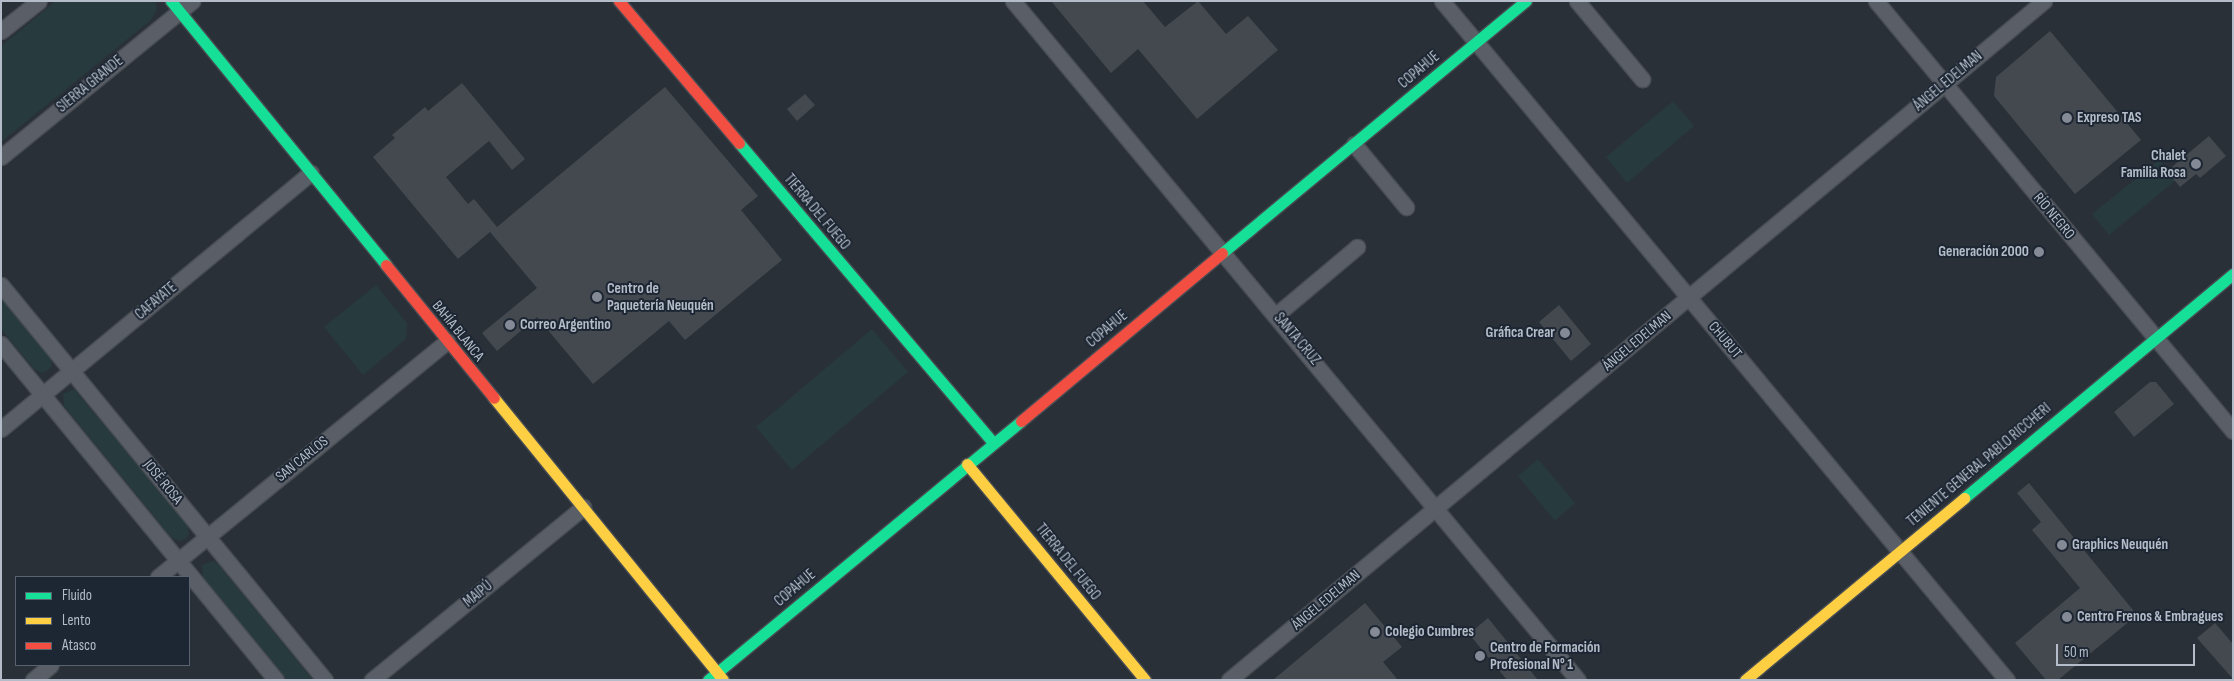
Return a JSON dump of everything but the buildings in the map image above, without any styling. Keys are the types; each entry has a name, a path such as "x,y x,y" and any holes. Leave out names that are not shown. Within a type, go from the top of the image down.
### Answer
{"street":[{"path":"1,31 39,1"},
{"name":"SIERRA GRANDE","path":"1,157 175,6 192,1"},
{"name":"TIERRA DEL FUEGO","path":"619,1 993,443"},
{"name":"SANTA CRUZ","path":"1013,1 1224,252 1578,680"},
{"name":"CHUBUT","path":"1442,1 2006,680"},
{"name":"COPAHUE","path":"716,677 993,443 1526,1"},
{"path":"1577,1 1642,79"},
{"name":"RÍO NEGRO","path":"1876,1 2233,431"},
{"name":"ÁNGEL EDELMAN","path":"1229,680 2044,1"},
{"name":"BAHÍA BLANCA","path":"175,6 583,508 716,677"},
{"path":"1354,144 1406,207"},
{"name":"CAFAYATE","path":"1,429 311,173"},
{"path":"1276,315 1357,247"},
{"name":"TENIENTE GENERAL PABLO RICCHERI","path":"1745,680 2233,274"},
{"name":"JOSÉ ROSA","path":"1,285 325,680"},
{"name":"SAN CARLOS","path":"159,576 447,341"},
{"path":"1,344 276,680"},
{"name":"TIERRA DEL FUEGO","path":"968,464 1145,680"},
{"name":"MAIPÚ","path":"372,680 583,508"},
{"path":"33,680 50,666"}],"green space":[{"path":"56,1 155,1 157,9 151,20 1,142 1,46"},
{"path":"1673,101 1694,126 1627,183 1606,157"},
{"path":"2159,160 2175,181 2109,235 2092,214"},
{"path":"376,285 407,323 406,339 363,375 324,327"},
{"path":"1,296 50,356 52,365 48,370 42,373 34,369 1,329"},
{"path":"872,329 908,372 792,470 756,427"},
{"path":"74,389 187,524 189,534 185,539 179,541 171,537 64,406 63,394"},
{"path":"1538,459 1575,503 1555,521 1518,476"},
{"path":"213,561 218,564 313,680 287,680 203,577 202,565"}],"traffic: fast":[{"path":"171,1 386,265"},
{"path":"1222,253 1526,1"},
{"path":"739,143 993,443"},
{"path":"1964,498 2233,274"},
{"path":"708,680 1021,421"}],"traffic: slow":[{"path":"494,398 723,680"},
{"path":"967,464 1145,680"},
{"path":"1745,680 1964,498"}],"traffic: jam":[{"path":"619,1 739,143"},
{"path":"1021,421 1222,253"},
{"path":"386,265 494,398"}],"place":[{"name":"Expreso TAS","path":"2067,118"},
{"name":"Chalet Familia Rosa","path":"2196,164"},
{"name":"Generación 2000","path":"2039,252"},
{"name":"Centro de Paquetería Neuquén","path":"597,297"},
{"name":"Correo Argentino","path":"510,325"},
{"name":"Gráfica Crear","path":"1565,333"},
{"name":"Graphics Neuquén","path":"2062,545"},
{"name":"Centro Frenos & Embragues","path":"2067,617"},
{"name":"Colegio Cumbres","path":"1375,632"},
{"name":"Centro de Formación Profesional N° 1","path":"1480,656"}]}
